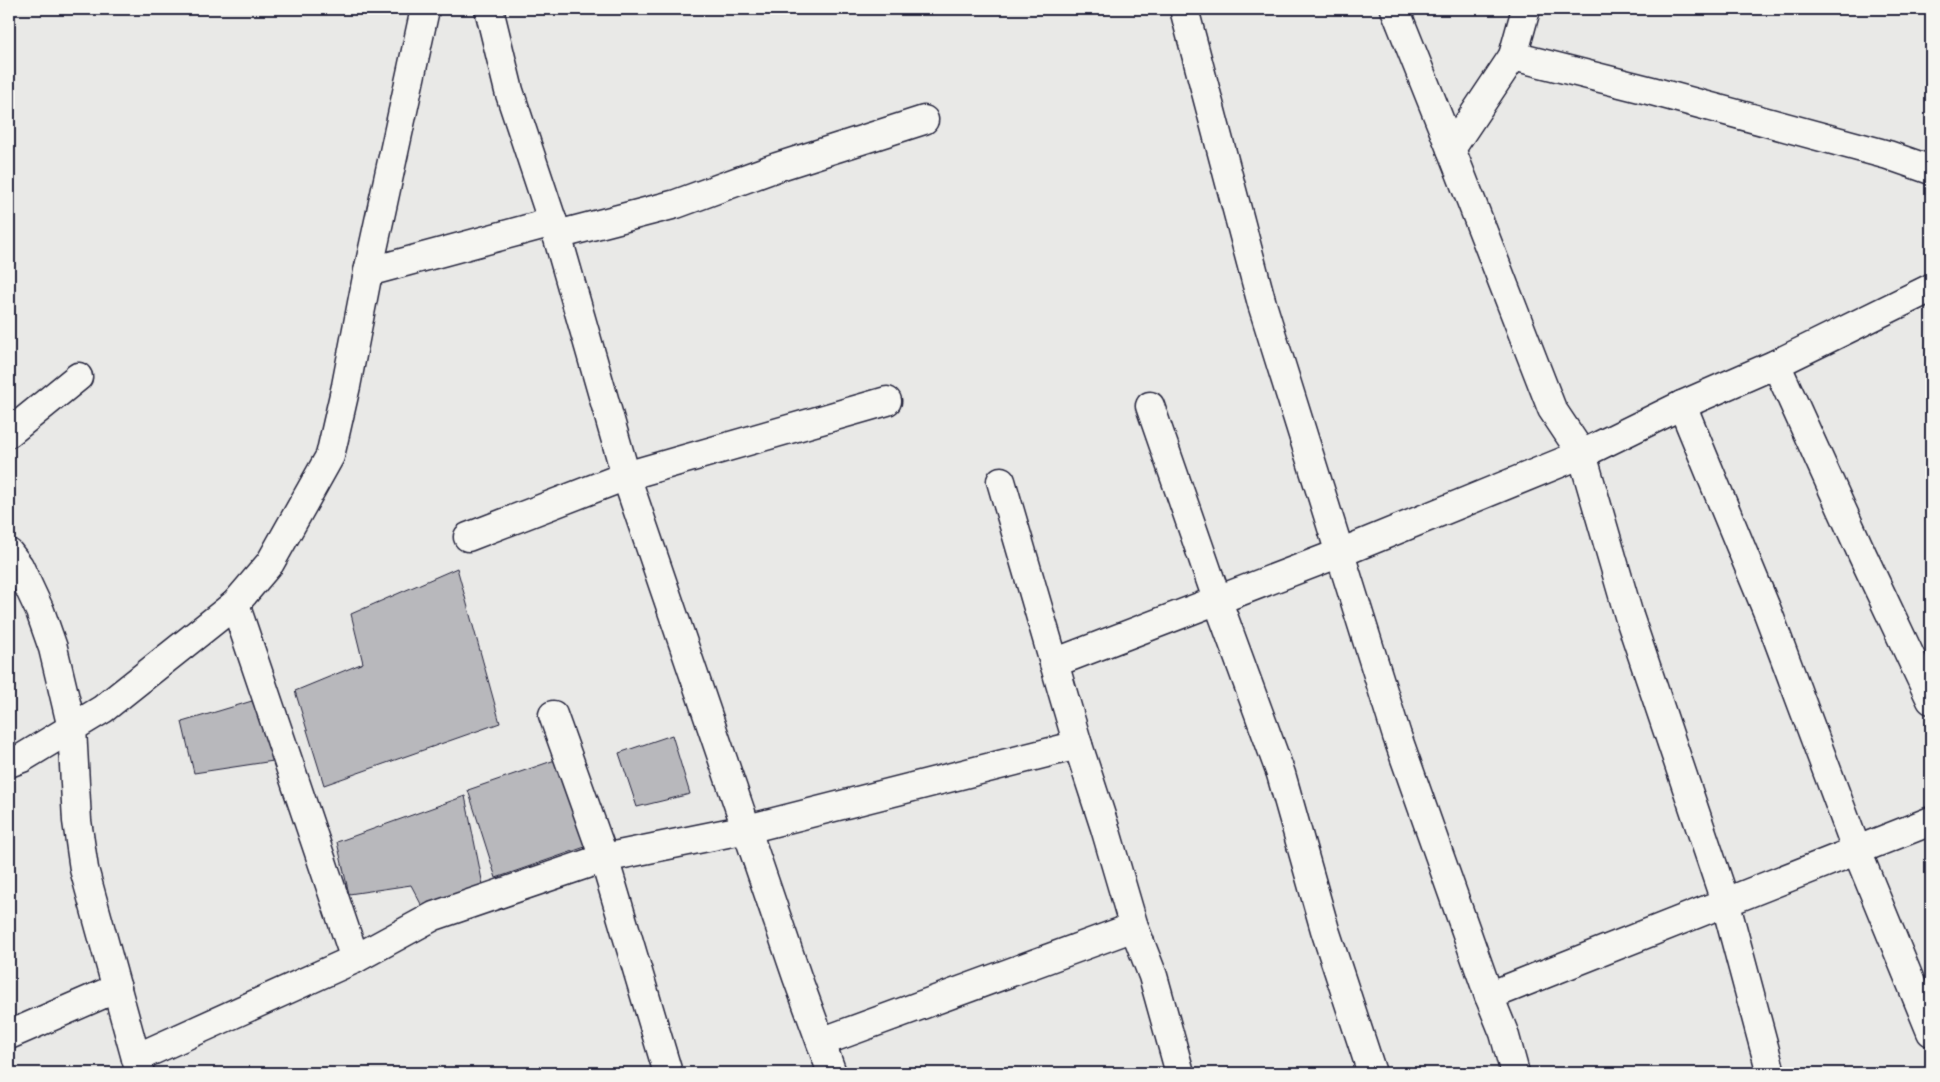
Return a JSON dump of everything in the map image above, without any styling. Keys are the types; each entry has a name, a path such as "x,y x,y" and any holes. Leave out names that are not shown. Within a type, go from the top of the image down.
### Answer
{"street":[{"path":"9,763 22,758 104,709 235,604 270,563 330,456 425,9"},
{"path":"1184,9 1262,304 1397,736 1489,996 1504,1033 1515,1073"},
{"path":"1395,9 1552,409 1582,454 1629,616 1725,901 1771,1073"},
{"path":"1451,149 1513,56 1526,9"},
{"path":"493,10 509,91 555,228 626,476 832,1073"},
{"path":"1513,56 1652,91 1878,152 1931,170"},
{"path":"368,272 555,228 676,204 777,166 924,120"},
{"path":"1054,663 1340,553 1582,454 1682,405 1776,364 1931,288"},
{"path":"1776,364 1931,700"},
{"path":"9,433 78,377"},
{"path":"468,537 626,476 887,401"},
{"path":"1682,405 1768,613 1856,851 1931,1032"},
{"path":"1150,406 1217,599 1281,774 1325,930 1372,1073"},
{"path":"1001,481 1078,746 1105,828 1134,927 1153,976 1180,1073"},
{"path":"9,553 19,566 40,611 53,648 72,728 77,821 84,869 138,1066 355,959 434,916 604,858 747,829 1078,746"},
{"path":"235,604 355,959"},
{"path":"553,715 604,858 668,1073"},
{"path":"1489,996 1931,821"},
{"path":"821,1042 1134,927"},
{"path":"9,1034 117,988"}],"building":[{"path":"457,568 500,723 324,785 295,691 363,663 351,614"},
{"path":"252,701 280,760 194,773 182,722"},
{"path":"672,735 690,794 637,807 619,753"},
{"path":"558,759 585,847 496,878 468,790"},
{"path":"465,796 484,890 422,906 411,885 349,894 337,842"}]}
